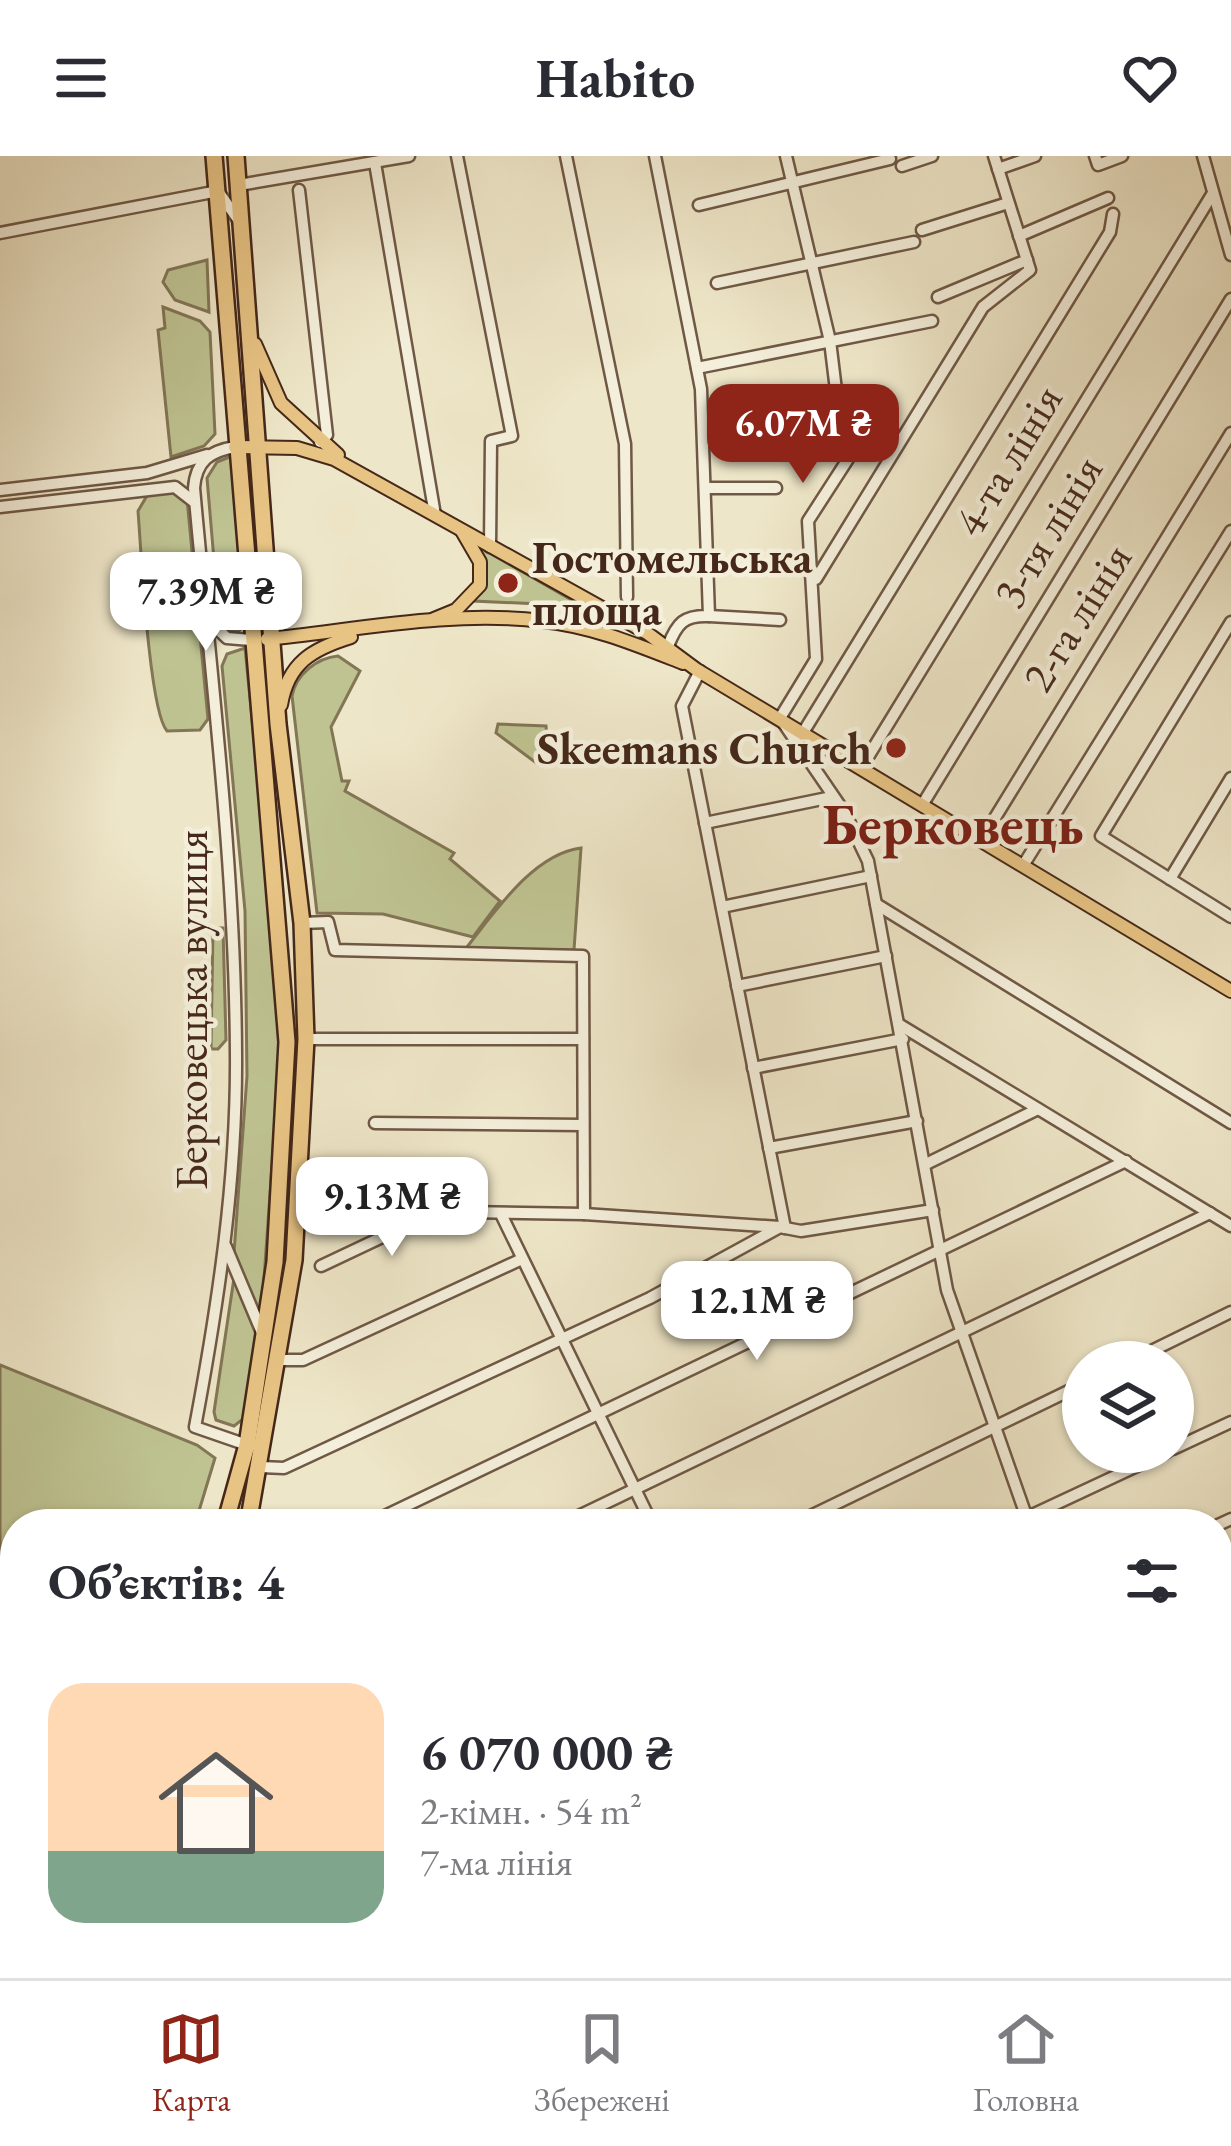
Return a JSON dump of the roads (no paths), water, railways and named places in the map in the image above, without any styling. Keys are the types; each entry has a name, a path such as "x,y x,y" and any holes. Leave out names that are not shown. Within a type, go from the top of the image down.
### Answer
{"highway":[{"path":"214,156 236,447 244,641 286,1025 280,1206 265,1339 247,1444 229,1509"},
{"path":"236,156 278,724 302,923 306,1039 299,1210 280,1360 251,1509"}],"main road":[{"path":"249,322 275,394 351,469"},
{"path":"236,447 320,454 351,469 668,646 698,670 863,765 1231,991"},
{"path":"419,624 457,610 480,585 480,562 462,530"},
{"path":"244,641 419,624 544,621 605,634 698,670"},
{"path":"278,724 286,680 309,653 377,628"}],"street":[{"path":"239,185 409,156"},
{"path":"457,156 512,436 491,441 490,547"},
{"path":"566,156 625,444 627,597"},
{"path":"655,156 697,368 709,616"},
{"path":"786,156 830,341 836,390"},
{"path":"902,166 932,156"},
{"path":"994,156 1029,265"},
{"path":"998,170 1036,156"},
{"path":"1096,161 1122,156"},
{"path":"1203,156 1231,255"},
{"path":"699,205 890,159"},
{"path":"375,163 435,515"},
{"path":"0,233 218,190 242,224"},
{"path":"299,190 326,435 320,442"},
{"name":"4-та лінія","path":"863,765 1213,193"},
{"path":"1019,236 1108,198"},
{"path":"922,230 1008,202"},
{"path":"803,731 1110,232 1113,214"},
{"path":"717,283 914,242"},
{"path":"938,297 1029,265"},
{"path":"814,581 983,307 1029,265"},
{"name":"3-тя лінія","path":"924,802 1231,298"},
{"path":"697,368 932,321"},
{"path":"879,411 808,521 815,659 779,718 858,835 871,876 940,1251 960,1334 1024,1509"},
{"name":"2-га лінія","path":"982,838 1231,433"},
{"path":"0,490 147,473 236,447"},
{"name":"Берковецька вулиця","path":"210,454 195,476 195,505 229,829 236,1055 225,1244 195,1427 247,1444"},
{"path":"0,506 175,487 195,505"},
{"path":"705,488 776,488"},
{"path":"1024,864 1231,531"},
{"path":"203,607 215,631 244,641"},
{"path":"668,646 681,621 690,615 780,620"},
{"path":"1231,622 1102,834 1231,917"},
{"path":"211,682 217,657 244,641"},
{"path":"698,670 682,706 782,1227"},
{"path":"1170,879 1231,778"},
{"path":"705,823 832,797"},
{"path":"722,907 871,876"},
{"path":"877,904 1231,1123"},
{"path":"302,923 328,922 335,950 583,956 584,1214"},
{"path":"737,986 886,956"},
{"path":"900,1024 1231,1226"},
{"path":"306,1039 583,1039"},
{"path":"753,1068 903,1040"},
{"path":"926,1164 1038,1109"},
{"path":"769,1148 917,1121"},
{"path":"375,1123 582,1125"},
{"path":"399,1509 1126,1161"},
{"path":"299,1210 584,1214 801,1231 933,1210"},
{"path":"322,1266 414,1222 420,1212"},
{"path":"593,1509 1210,1213"},
{"path":"501,1214 645,1509"},
{"path":"247,1444 263,1459 284,1468 741,1253 782,1227"},
{"path":"225,1244 265,1339"},
{"path":"280,1360 303,1360 522,1258"},
{"path":"1172,1341 1231,1312"},
{"path":"825,1509 1062,1394"},
{"path":"1194,1440 1231,1422"},
{"path":"1052,1509 1125,1473"}],"place":[{"name":"Гостомельська площа","path":"508,583"},
{"name":"Skeemans Church","path":"896,748"}],"district":[{"name":"Берковець","path":"953,824"}]}
